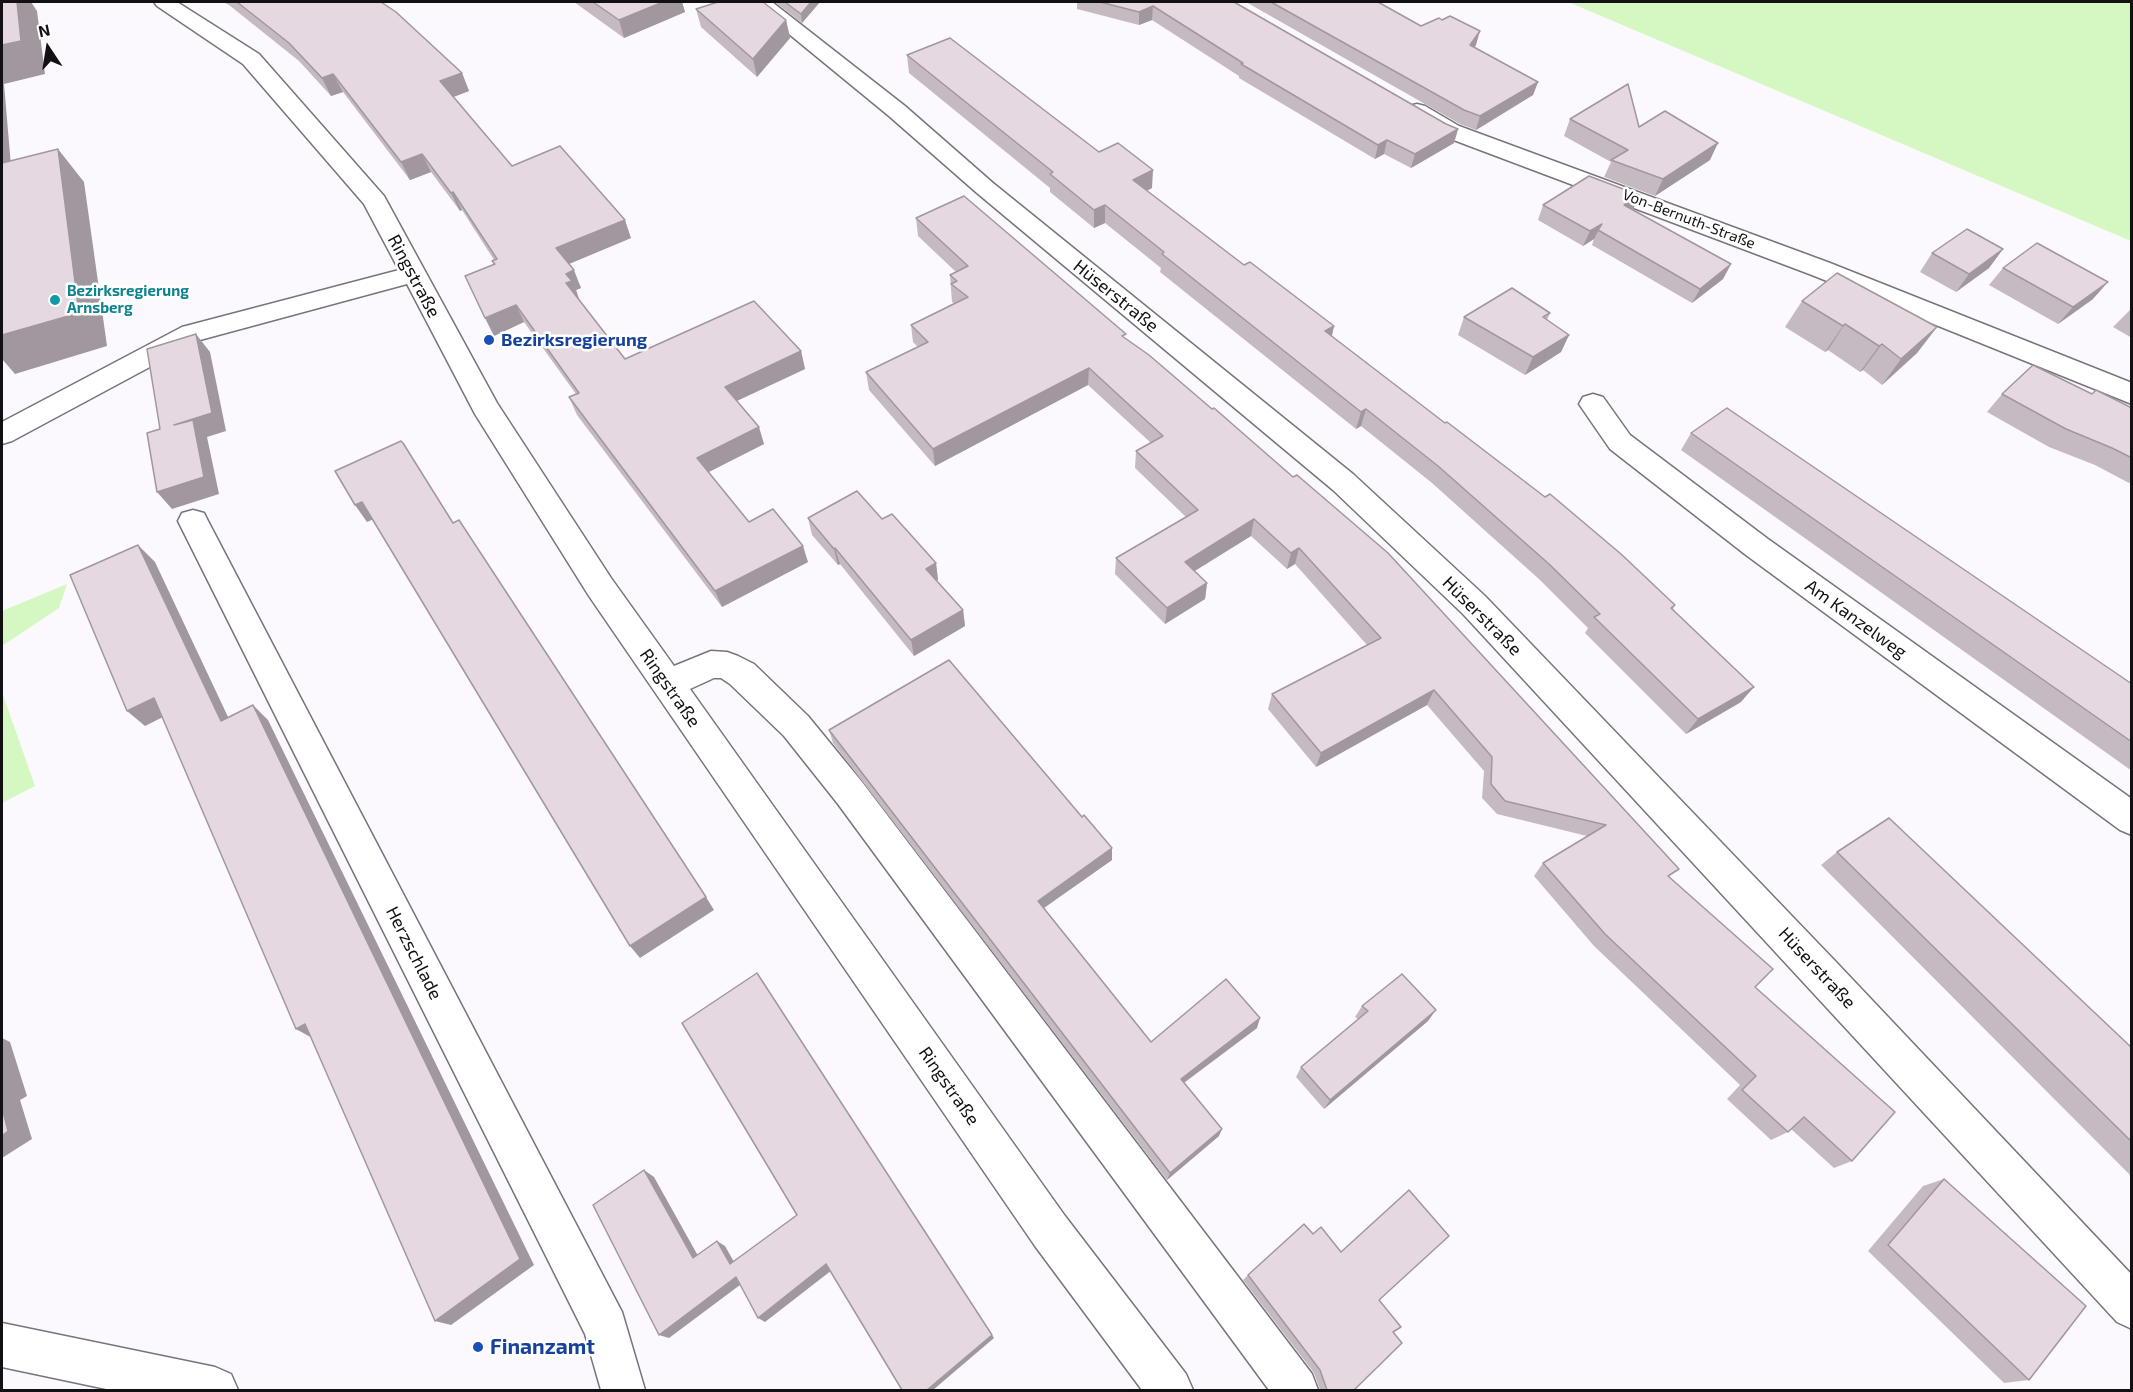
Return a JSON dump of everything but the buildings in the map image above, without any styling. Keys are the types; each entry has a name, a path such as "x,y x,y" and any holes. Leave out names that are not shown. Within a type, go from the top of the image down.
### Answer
{"street":[{"name":"Ringstraße","path":"164,2 251,59 375,201 485,407 600,587 1050,1231 1170,1390"},
{"name":"Hüserstraße","path":"760,2 889,104 985,188 1343,482 1474,605 2130,1304"},
{"name":"Von-Bernuth-Straße","path":"1401,102 1451,131 1821,269 2132,394"},
{"path":"2,434 191,333 414,274"},
{"name":"Am Kanzelweg","path":"1593,404 1620,442 1757,547 2132,819"},
{"name":"Herzschlade","path":"192,521 606,1328 623,1390"},
{"path":"668,684 711,664 728,664 742,674 796,726 850,793 1296,1390"},
{"path":"2,1345 215,1390"}],"green space":[{"path":"1568,2 2131,2 2131,241 1587,10"},
{"path":"67,584 59,608 2,646 2,611"},
{"path":"2,692 35,786 2,803"}],"place":[{"name":"Bezirksregierung Arnsberg","path":"55,300"},
{"name":"Bezirksregierung","path":"489,340"},
{"name":"Finanzamt","path":"478,1347"}]}
